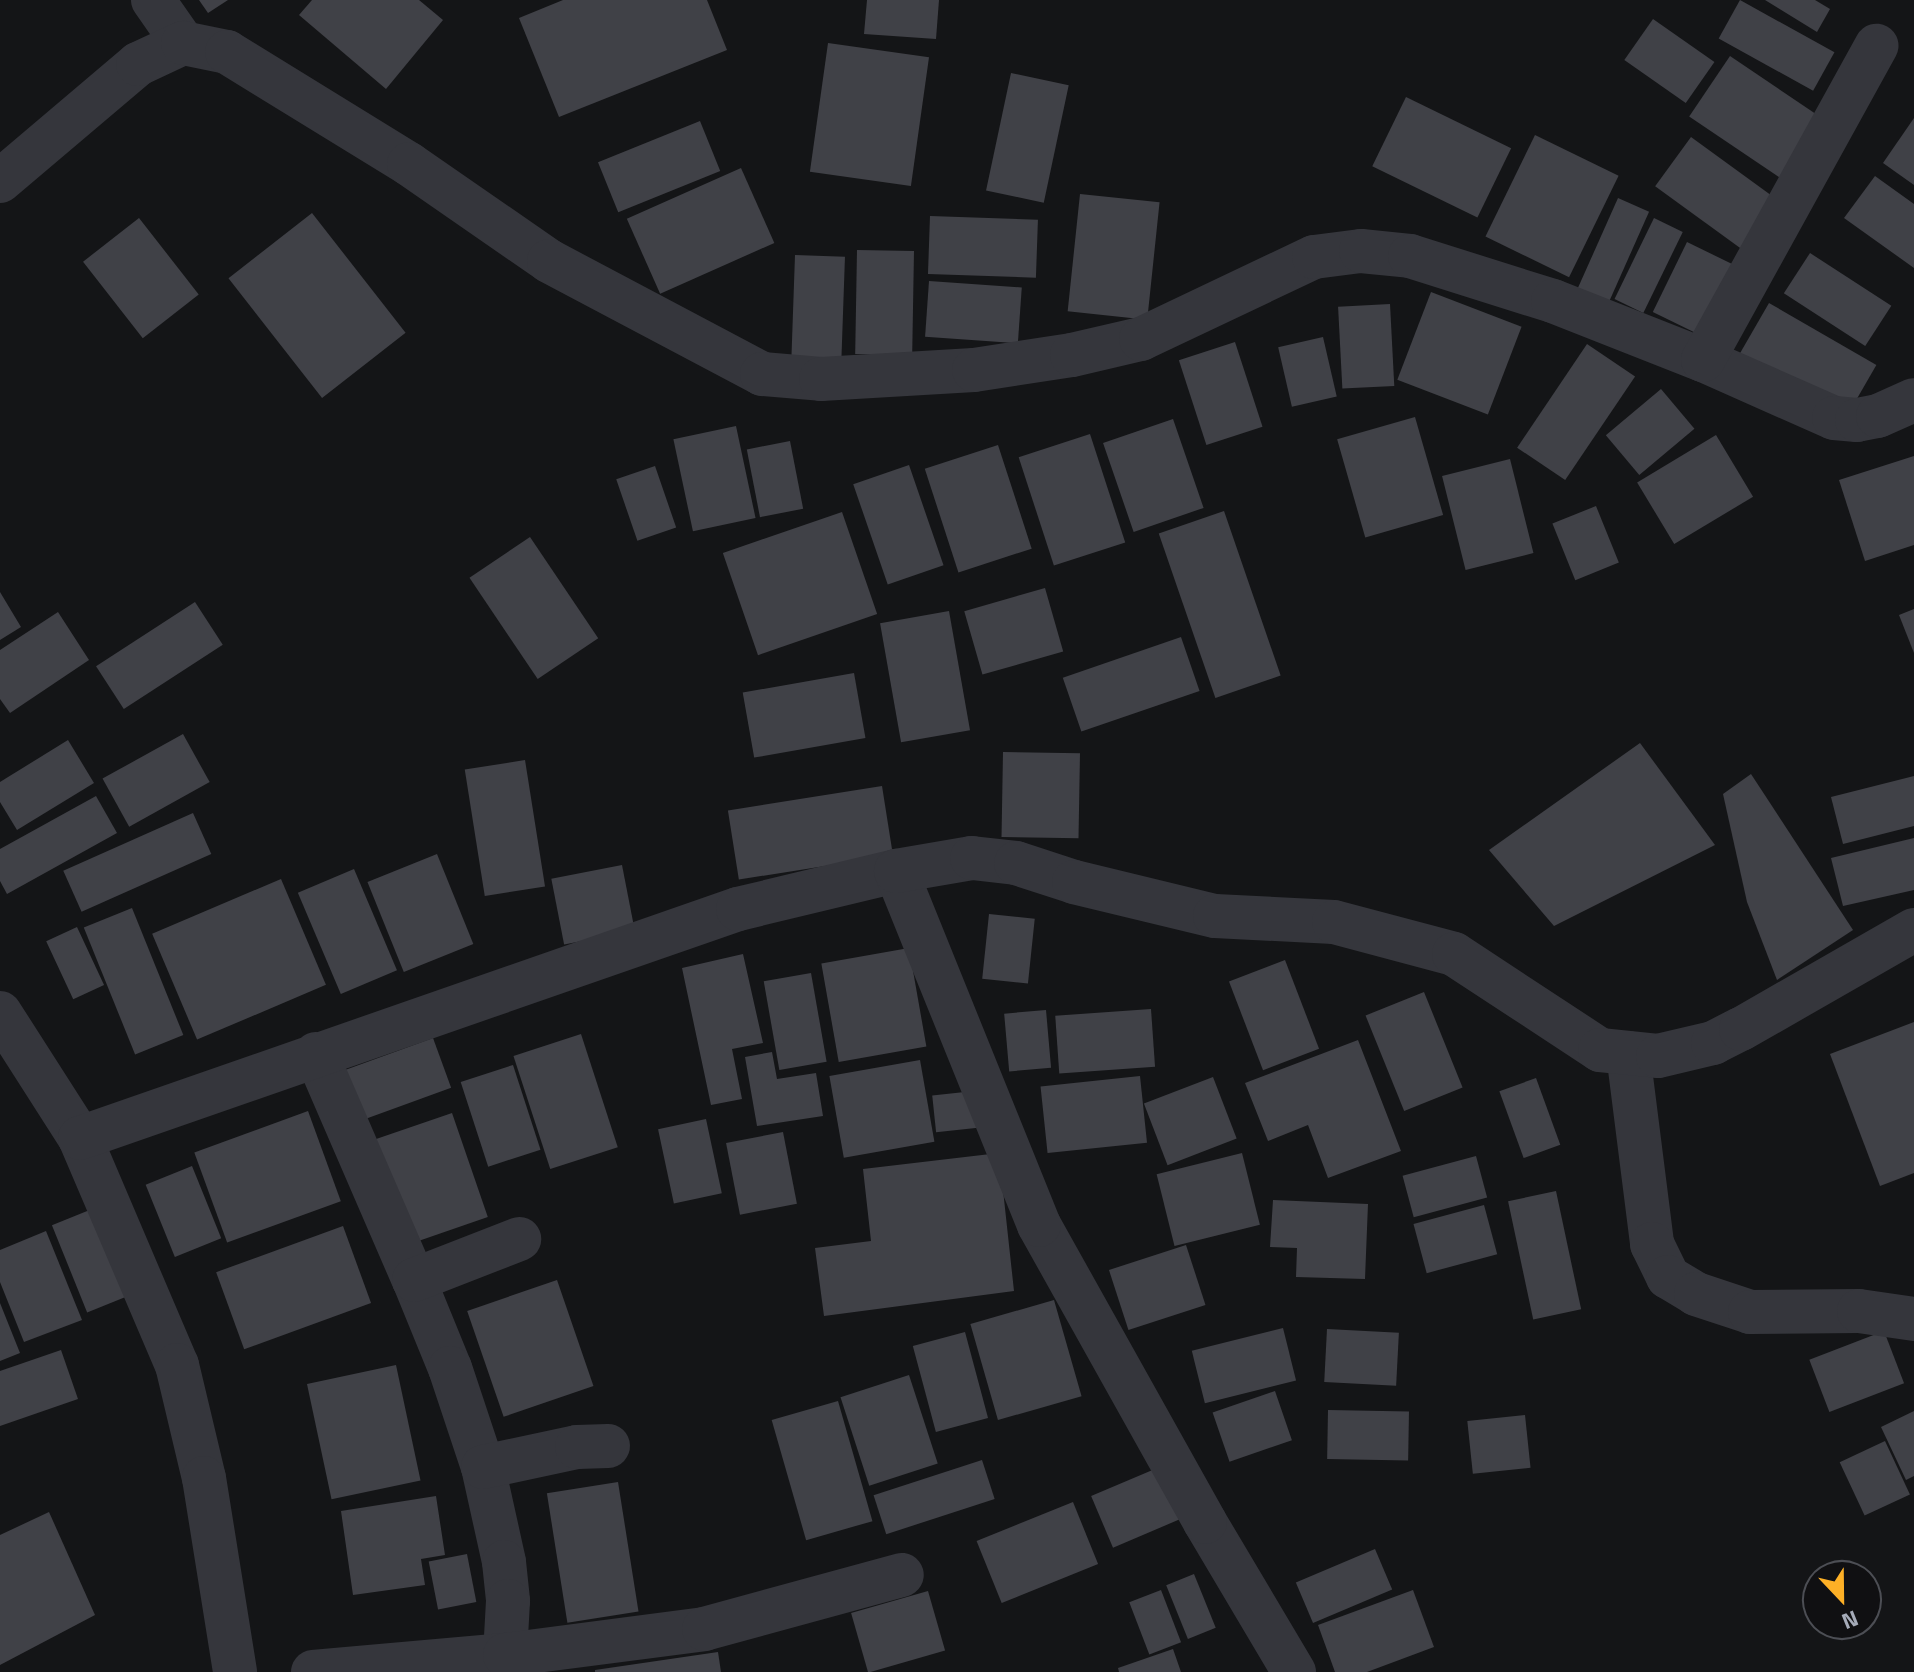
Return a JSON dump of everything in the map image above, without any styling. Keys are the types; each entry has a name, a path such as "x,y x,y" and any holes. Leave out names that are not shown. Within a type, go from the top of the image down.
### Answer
{"street":[{"path":"153,0 183,43"},
{"path":"0,181 138,64 183,43 227,52 409,164 549,261 762,374 821,379 974,370 1072,355 1141,339 1314,257 1361,251 1410,256 1538,296 1703,360 1834,418 1857,420 1878,416 1914,400"},
{"path":"1703,360 1876,46"},
{"path":"80,1138 738,909 896,871 972,858 1001,861 1215,916 1334,922 1454,954 1600,1050 1658,1056 1713,1043 1914,930"},
{"path":"896,871 1039,1225 1205,1522 1294,1672"},
{"path":"0,1013 80,1138 177,1365 204,1478 235,1672"},
{"path":"1628,1053 1652,1244 1668,1277 1696,1294 1750,1312 1859,1311 1914,1319"},
{"path":"316,1054 450,1368 483,1467 504,1562 508,1601 505,1655"},
{"path":"414,1280 519,1239"},
{"path":"483,1467 577,1447 608,1446"},
{"path":"313,1672 505,1655 704,1629 902,1575"}],"building":[{"path":"199,0 228,0 208,13"},
{"path":"312,0 419,0 443,20 386,89 299,15"},
{"path":"563,0 707,0 727,50 559,117 519,18"},
{"path":"867,0 939,0 936,39 864,34"},
{"path":"1740,0 1834,52 1813,91 1719,38"},
{"path":"1765,0 1815,0 1830,9 1817,32"},
{"path":"1653,19 1714,62 1686,103 1624,60"},
{"path":"828,43 929,57 911,186 810,172"},
{"path":"1730,56 1827,121 1786,182 1689,117"},
{"path":"1011,73 1069,85 1044,203 986,190"},
{"path":"1406,97 1511,148 1477,217 1372,166"},
{"path":"1914,118 1914,185 1883,163"},
{"path":"700,121 720,171 618,212 598,162"},
{"path":"1535,135 1619,176 1569,277 1485,237"},
{"path":"1691,137 1781,202 1745,252 1655,186"},
{"path":"741,168 774,243 660,294 627,219"},
{"path":"1875,176 1914,204 1914,268 1844,218"},
{"path":"1080,194 1160,202 1147,320 1068,311"},
{"path":"1618,198 1649,212 1608,303 1577,289"},
{"path":"312,213 406,333 322,398 228,278"},
{"path":"930,216 1038,220 1036,278 928,274"},
{"path":"139,218 199,294 143,338 83,262"},
{"path":"1654,218 1683,232 1643,313 1615,299"},
{"path":"1687,242 1738,267 1704,337 1653,312"},
{"path":"857,250 914,251 912,355 855,354"},
{"path":"1810,253 1891,306 1865,346 1784,293"},
{"path":"795,255 845,257 841,364 791,362"},
{"path":"929,281 1022,287 1018,343 925,337"},
{"path":"1431,292 1522,327 1488,415 1397,380"},
{"path":"1769,303 1876,365 1847,415 1740,353"},
{"path":"1390,304 1394,386 1342,389 1338,307"},
{"path":"1323,337 1337,396 1292,407 1278,347"},
{"path":"1235,342 1263,427 1206,445 1179,360"},
{"path":"1587,344 1635,376 1565,480 1517,448"},
{"path":"1661,389 1694,429 1639,475 1606,435"},
{"path":"1415,417 1443,515 1365,537 1337,439"},
{"path":"1173,419 1204,508 1134,532 1103,443"},
{"path":"736,426 756,518 693,531 673,439"},
{"path":"1090,434 1125,542 1054,566 1019,457"},
{"path":"1716,435 1753,497 1674,544 1637,482"},
{"path":"790,441 803,509 760,517 747,449"},
{"path":"998,445 1032,549 958,572 925,469"},
{"path":"1914,456 1914,545 1865,561 1839,480"},
{"path":"1510,459 1533,553 1466,570 1442,476"},
{"path":"909,465 944,565 888,584 853,484"},
{"path":"655,466 676,527 637,541 616,479"},
{"path":"1596,506 1619,563 1575,580 1552,524"},
{"path":"1224,511 1281,676 1215,698 1159,533"},
{"path":"842,512 877,614 758,655 723,553"},
{"path":"530,537 598,638 538,679 469,578"},
{"path":"1045,588 1063,651 982,675 964,611"},
{"path":"0,592 21,627 0,640"},
{"path":"195,602 223,645 124,709 96,666"},
{"path":"1914,609 1914,653 1899,615"},
{"path":"949,611 970,730 901,742 880,623"},
{"path":"58,612 89,660 10,713 0,699 0,650"},
{"path":"1181,637 1200,691 1081,732 1063,678"},
{"path":"854,673 865,738 754,758 743,693"},
{"path":"183,734 210,782 129,827 103,779"},
{"path":"68,740 94,783 17,830 0,802 0,782"},
{"path":"1640,743 1715,845 1554,926 1489,850"},
{"path":"1003,752 1080,753 1079,838 1002,837"},
{"path":"525,760 545,886 485,896 465,770"},
{"path":"1751,774 1853,930 1777,980 1747,902 1723,794"},
{"path":"1914,776 1914,826 1843,844 1831,797"},
{"path":"882,786 893,855 739,880 728,810"},
{"path":"96,796 117,833 7,894 0,881 0,849"},
{"path":"193,813 211,854 82,912 63,871"},
{"path":"1914,838 1914,890 1843,906 1831,858"},
{"path":"437,854 473,944 404,972 367,882"},
{"path":"622,865 635,931 564,945 551,879"},
{"path":"354,869 397,970 341,994 298,893"},
{"path":"281,879 326,985 197,1040 152,934"},
{"path":"132,908 183,1035 135,1055 84,927"},
{"path":"989,914 1035,919 1028,983 982,979"},
{"path":"77,927 104,985 73,999 46,941"},
{"path":"909,948 926,1046 839,1062 821,963"},
{"path":"743,954 763,1043 732,1049 742,1099 711,1105 682,968"},
{"path":"1285,960 1319,1049 1263,1070 1229,982"},
{"path":"811,973 827,1062 779,1070 764,981"},
{"path":"1424,992 1463,1087 1404,1111 1366,1016"},
{"path":"1151,1009 1155,1067 1059,1074 1055,1016"},
{"path":"1046,1010 1051,1068 1009,1071 1004,1014"},
{"path":"1914,1022 1914,1173 1880,1186 1830,1054"},
{"path":"581,1034 618,1147 550,1169 513,1056"},
{"path":"433,1038 451,1088 362,1120 344,1070"},
{"path":"1358,1040 1401,1151 1328,1178 1308,1125 1268,1141 1245,1083"},
{"path":"772,1052 777,1079 816,1073 823,1116 757,1126 745,1057"},
{"path":"920,1060 934,1142 844,1158 829,1076"},
{"path":"513,1065 541,1150 488,1167 461,1082"},
{"path":"1140,1076 1147,1143 1048,1153 1041,1086"},
{"path":"1213,1077 1237,1139 1168,1165 1144,1104"},
{"path":"1536,1078 1560,1145 1524,1158 1499,1091"},
{"path":"974,1091 978,1128 936,1132 932,1095"},
{"path":"308,1111 341,1201 227,1243 194,1152"},
{"path":"452,1113 488,1217 411,1243 375,1139"},
{"path":"706,1119 722,1193 674,1204 658,1129"},
{"path":"783,1132 797,1204 740,1215 726,1143"},
{"path":"999,1153 1014,1291 824,1316 815,1248 871,1241 863,1169"},
{"path":"1242,1153 1260,1225 1175,1246 1157,1174"},
{"path":"1476,1156 1487,1198 1414,1217 1403,1176"},
{"path":"192,1166 221,1238 175,1257 146,1185"},
{"path":"1556,1191 1581,1309 1533,1320 1508,1201"},
{"path":"1273,1200 1368,1204 1365,1279 1296,1277 1297,1248 1270,1247"},
{"path":"102,1205 137,1292 87,1312 52,1225"},
{"path":"1484,1205 1497,1254 1427,1273 1413,1224"},
{"path":"343,1226 371,1303 244,1349 216,1272"},
{"path":"46,1231 82,1320 24,1342 0,1282 0,1250"},
{"path":"1186,1245 1205,1305 1128,1330 1109,1270"},
{"path":"557,1280 593,1386 504,1417 467,1311"},
{"path":"1054,1300 1082,1396 998,1420 970,1324"},
{"path":"0,1303 20,1353 0,1361"},
{"path":"1283,1328 1296,1380 1205,1403 1192,1351"},
{"path":"1327,1329 1399,1333 1396,1386 1324,1382"},
{"path":"1884,1331 1904,1383 1829,1412 1809,1360"},
{"path":"965,1332 988,1418 936,1432 913,1346"},
{"path":"61,1350 78,1399 0,1426 0,1371"},
{"path":"396,1365 421,1480 332,1499 307,1384"},
{"path":"909,1375 938,1463 869,1486 841,1397"},
{"path":"1275,1391 1292,1440 1230,1462 1213,1412"},
{"path":"838,1401 872,1521 806,1540 772,1420"},
{"path":"1328,1410 1409,1411 1408,1460 1327,1459"},
{"path":"1914,1411 1914,1476 1906,1480 1881,1427"},
{"path":"1525,1415 1531,1468 1473,1474 1467,1421"},
{"path":"1885,1441 1910,1494 1865,1516 1840,1462"},
{"path":"982,1460 995,1499 886,1534 874,1495"},
{"path":"1162,1466 1184,1518 1113,1548 1091,1496"},
{"path":"618,1482 638,1611 567,1623 547,1493"},
{"path":"436,1496 445,1555 421,1559 425,1585 353,1595 341,1511"},
{"path":"1073,1502 1098,1564 1002,1603 977,1541"},
{"path":"49,1512 95,1615 0,1665 0,1535"},
{"path":"1375,1549 1392,1590 1313,1623 1296,1583"},
{"path":"467,1554 476,1602 438,1610 429,1561"},
{"path":"1194,1574 1216,1628 1188,1639 1166,1585"},
{"path":"1161,1590 1181,1642 1149,1654 1129,1602"},
{"path":"1413,1590 1434,1647 1367,1672 1335,1672 1318,1625"},
{"path":"928,1591 945,1651 868,1672 851,1613"},
{"path":"1173,1649 1181,1672 1119,1672 1118,1668"},
{"path":"718,1652 721,1672 595,1672 595,1670"}]}
